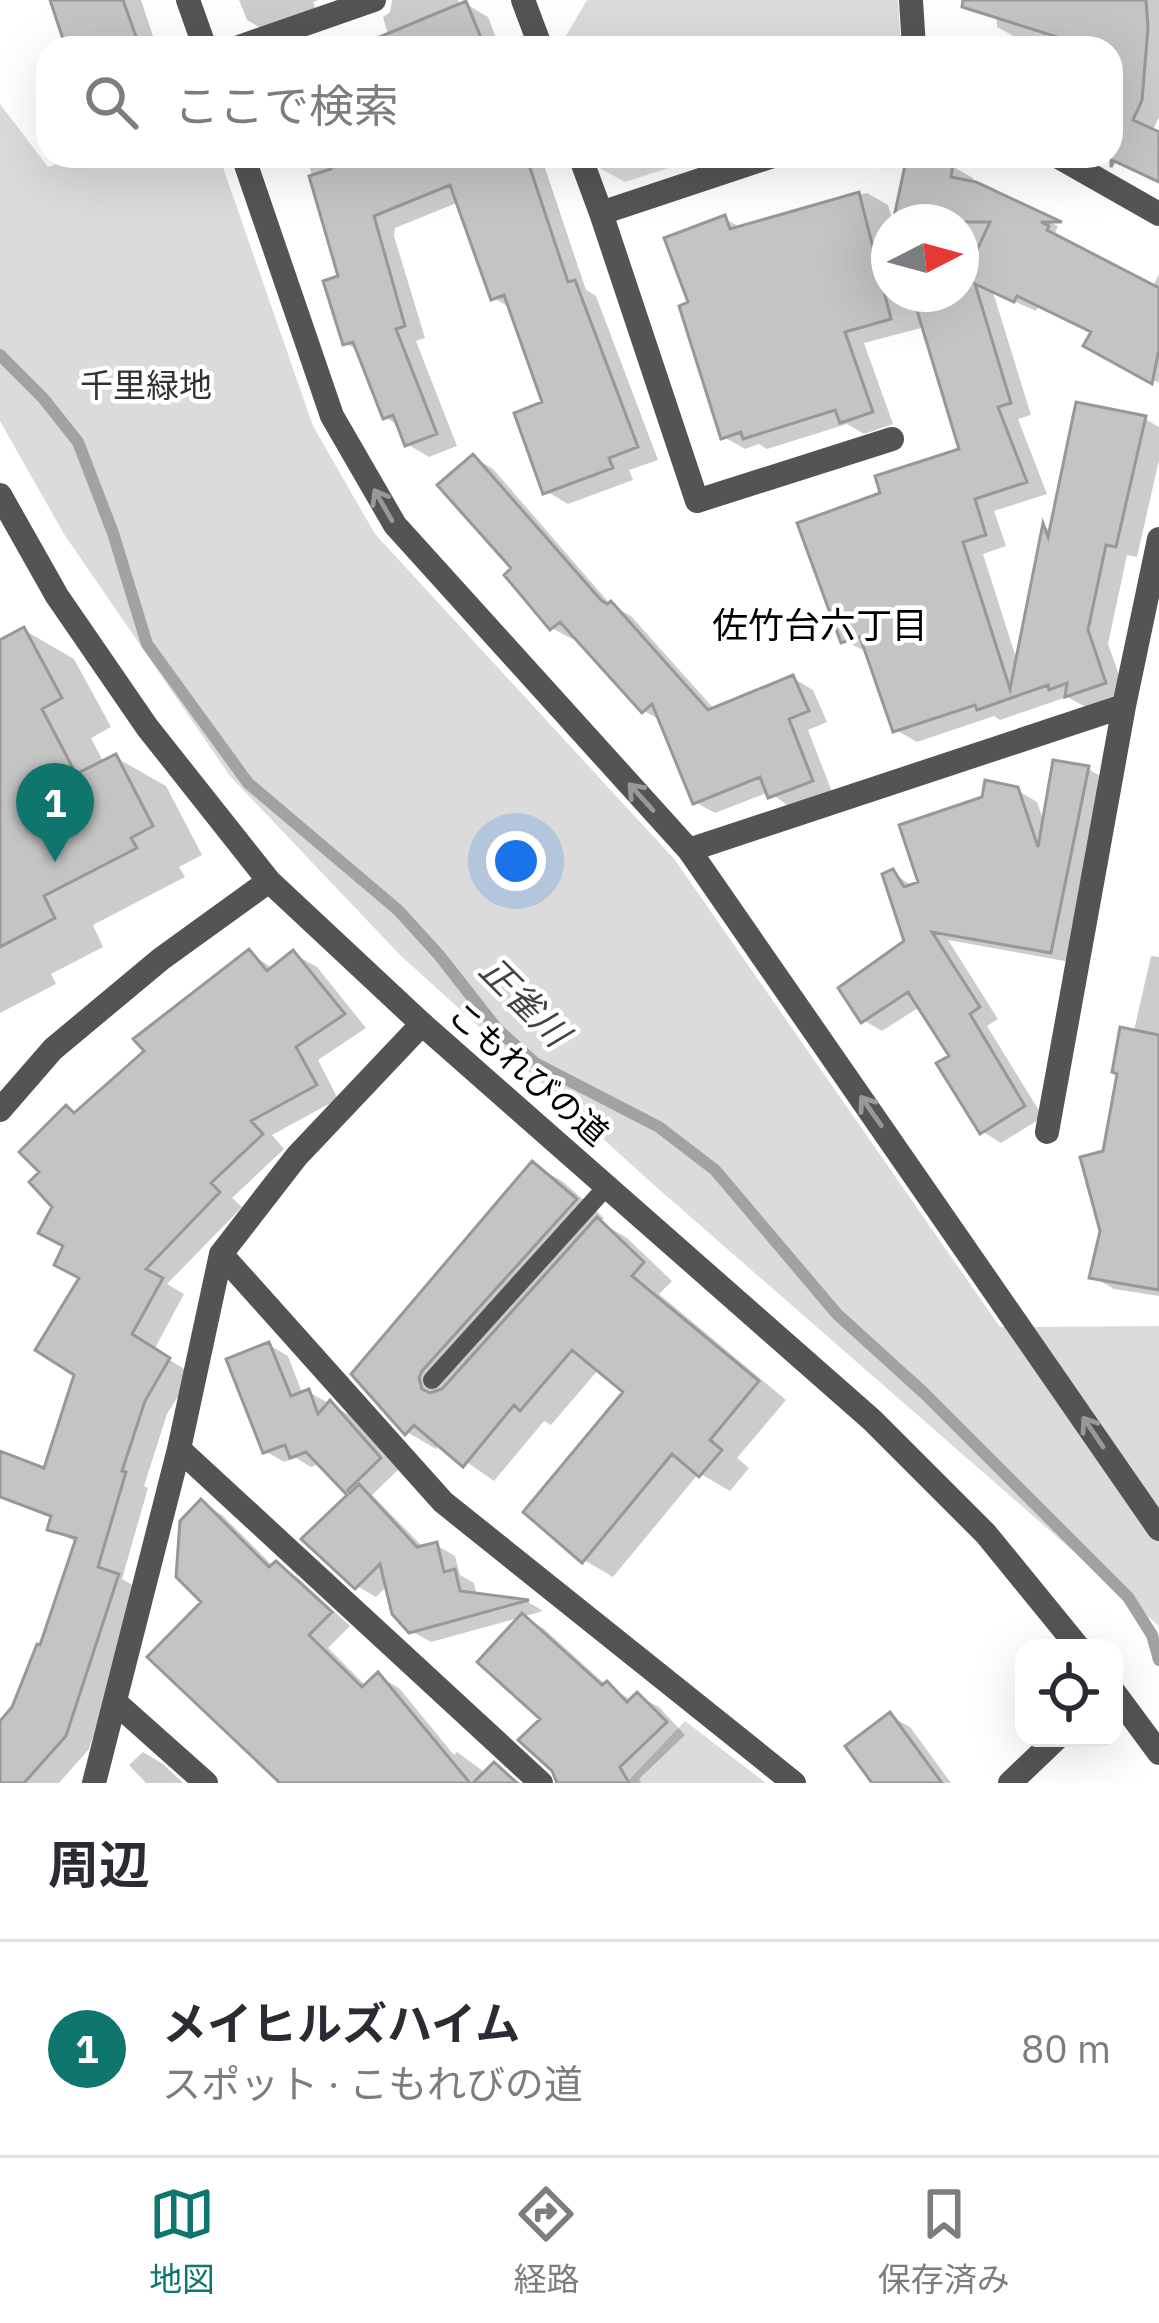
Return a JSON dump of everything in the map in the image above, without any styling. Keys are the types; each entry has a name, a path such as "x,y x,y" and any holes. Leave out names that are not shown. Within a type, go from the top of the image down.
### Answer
{"street":[{"path":"188,0 201,36"},
{"path":"270,36 374,0"},
{"path":"523,0 536,36"},
{"path":"911,0 913,36"},
{"path":"247,168 332,416 395,525 689,850 1159,1529"},
{"path":"584,168 697,501 892,439"},
{"path":"601,213 737,168"},
{"path":"1078,168 1159,214"},
{"name":"こもれびの道","path":"0,495 57,596 147,727 269,881 422,1024 872,1420 986,1534 1071,1639"},
{"path":"1047,1132 1159,539"},
{"path":"689,850 1124,706"},
{"path":"0,1110 52,1049 161,959 269,881"},
{"path":"94,1783 179,1449 221,1254 297,1156 422,1024"},
{"path":"221,1254 443,1502 794,1783"},
{"path":"179,1449 541,1783"},
{"path":"115,1702 206,1783"},
{"path":"1123,1704 1159,1753"},
{"path":"1010,1783 1048,1747"}],"lane":[{"path":"432,1379 608,1185"}],"green space":[{"path":"587,0 898,0 900,36 566,36"},
{"name":"千里緑地","path":"0,104 36,151 36,168 223,168 313,426 375,534 675,860 1000,1327 1159,1326 1159,1626 654,1185 400,955 230,776 64,534 0,421"},
{"path":"601,168 668,168 625,182"},
{"path":"685,1721 766,1783 626,1783"}],"building":[{"path":"50,0 123,0 136,36 62,36"},
{"path":"963,0 1146,0 1142,100 1133,120 1159,132 1159,182 1123,165 1123,36 1054,36 962,7"},
{"path":"466,1 480,36 382,36"},
{"path":"530,168 568,282 575,280 638,447 609,458 613,468 543,494 514,413 542,402 504,295 491,300 450,185 374,216 405,326 396,329 437,434 405,446 393,415 383,419 353,342 343,345 323,281 338,276 309,176 331,169"},
{"path":"904,168 952,168 951,177 976,182 1062,222 1041,222 1049,226 1047,230 1159,288 1159,349 1152,384 1083,346 1091,332 1017,296 1014,302 979,286 979,246 990,222 979,222 979,204 897,204"},
{"path":"859,192 871,240 871,312 889,312 891,319 845,332 873,412 840,423 835,410 743,439 741,432 721,439 679,306 688,302 664,238 725,215 730,229"},
{"path":"979,297 1011,403 998,407 1027,482 975,499 986,535 963,542 1010,689 1043,523 1048,537 1076,402 1146,416 1116,547 1106,545 1088,630 1106,683 1065,697 1067,683 1049,690 1048,685 893,732 860,637 841,643 797,523 880,493 875,476 959,449 917,312 979,312"},
{"path":"473,454 601,600 611,601 708,710 793,675 809,711 789,719 813,781 768,798 760,777 693,804 652,704 642,713 560,622 550,630 504,575 511,568 437,485"},
{"path":"24,627 62,698 42,709 76,774 116,754 153,826 131,838 137,848 44,896 55,918 0,947 0,640"},
{"path":"1053,760 1089,766 1051,953 932,932 980,1007 970,1014 1025,1106 980,1134 936,1063 949,1056 908,992 861,1023 838,988 904,941 882,874 893,869 904,887 918,882 899,825 982,797 985,780 1018,787 1038,847"},
{"path":"249,949 267,971 293,950 345,1014 296,1047 317,1085 251,1121 263,1134 211,1183 220,1192 146,1269 163,1278 132,1334 170,1358 145,1401 98,1567 119,1574 66,1736 24,1783 0,1783 0,1721 12,1707 40,1645 76,1538 47,1530 51,1516 0,1497 0,1451 44,1468 74,1375 35,1350 79,1278 54,1265 63,1246 38,1233 52,1207 29,1182 39,1172 19,1152 66,1105 74,1113 144,1051 133,1039"},
{"path":"1120,1027 1159,1035 1159,1290 1089,1278 1100,1231 1080,1157 1103,1151"},
{"path":"532,1161 577,1199 422,1371 422,1389 430,1393 442,1389 597,1217 644,1262 632,1276 759,1381 710,1440 722,1450 699,1477 672,1454 582,1563 523,1512 623,1392 572,1350 520,1411 514,1405 463,1467 414,1425 405,1435 351,1374"},
{"path":"269,1342 291,1396 309,1389 318,1414 330,1400 381,1458 350,1493 359,1484 417,1547 437,1542 444,1572 455,1569 460,1591 529,1600 409,1633 392,1614 380,1564 355,1589 301,1539 347,1495 306,1452 290,1458 285,1445 263,1453 226,1359"},
{"path":"201,1499 269,1567 276,1561 332,1612 309,1635 362,1687 378,1672 470,1783 280,1783 147,1657 201,1602 176,1577 180,1521"},
{"path":"522,1613 602,1685 607,1681 627,1702 637,1692 667,1722 620,1767 629,1783 557,1783 552,1771 518,1740 540,1719 477,1662"},
{"path":"890,1712 942,1783 872,1783 845,1746"},
{"path":"494,1762 517,1783 473,1783"}],"waterway":[{"name":"正雀川","path":"0,355 78,442 113,533 147,644 248,783 398,910 497,1029 535,1063 659,1127 715,1170 837,1314 924,1393 1128,1597 1152,1635 1159,1660"}],"place":[{"name":"メイヒルズハイム","path":"55,862"}],"district":[{"name":"佐竹台六丁目","path":"820,624"}]}
